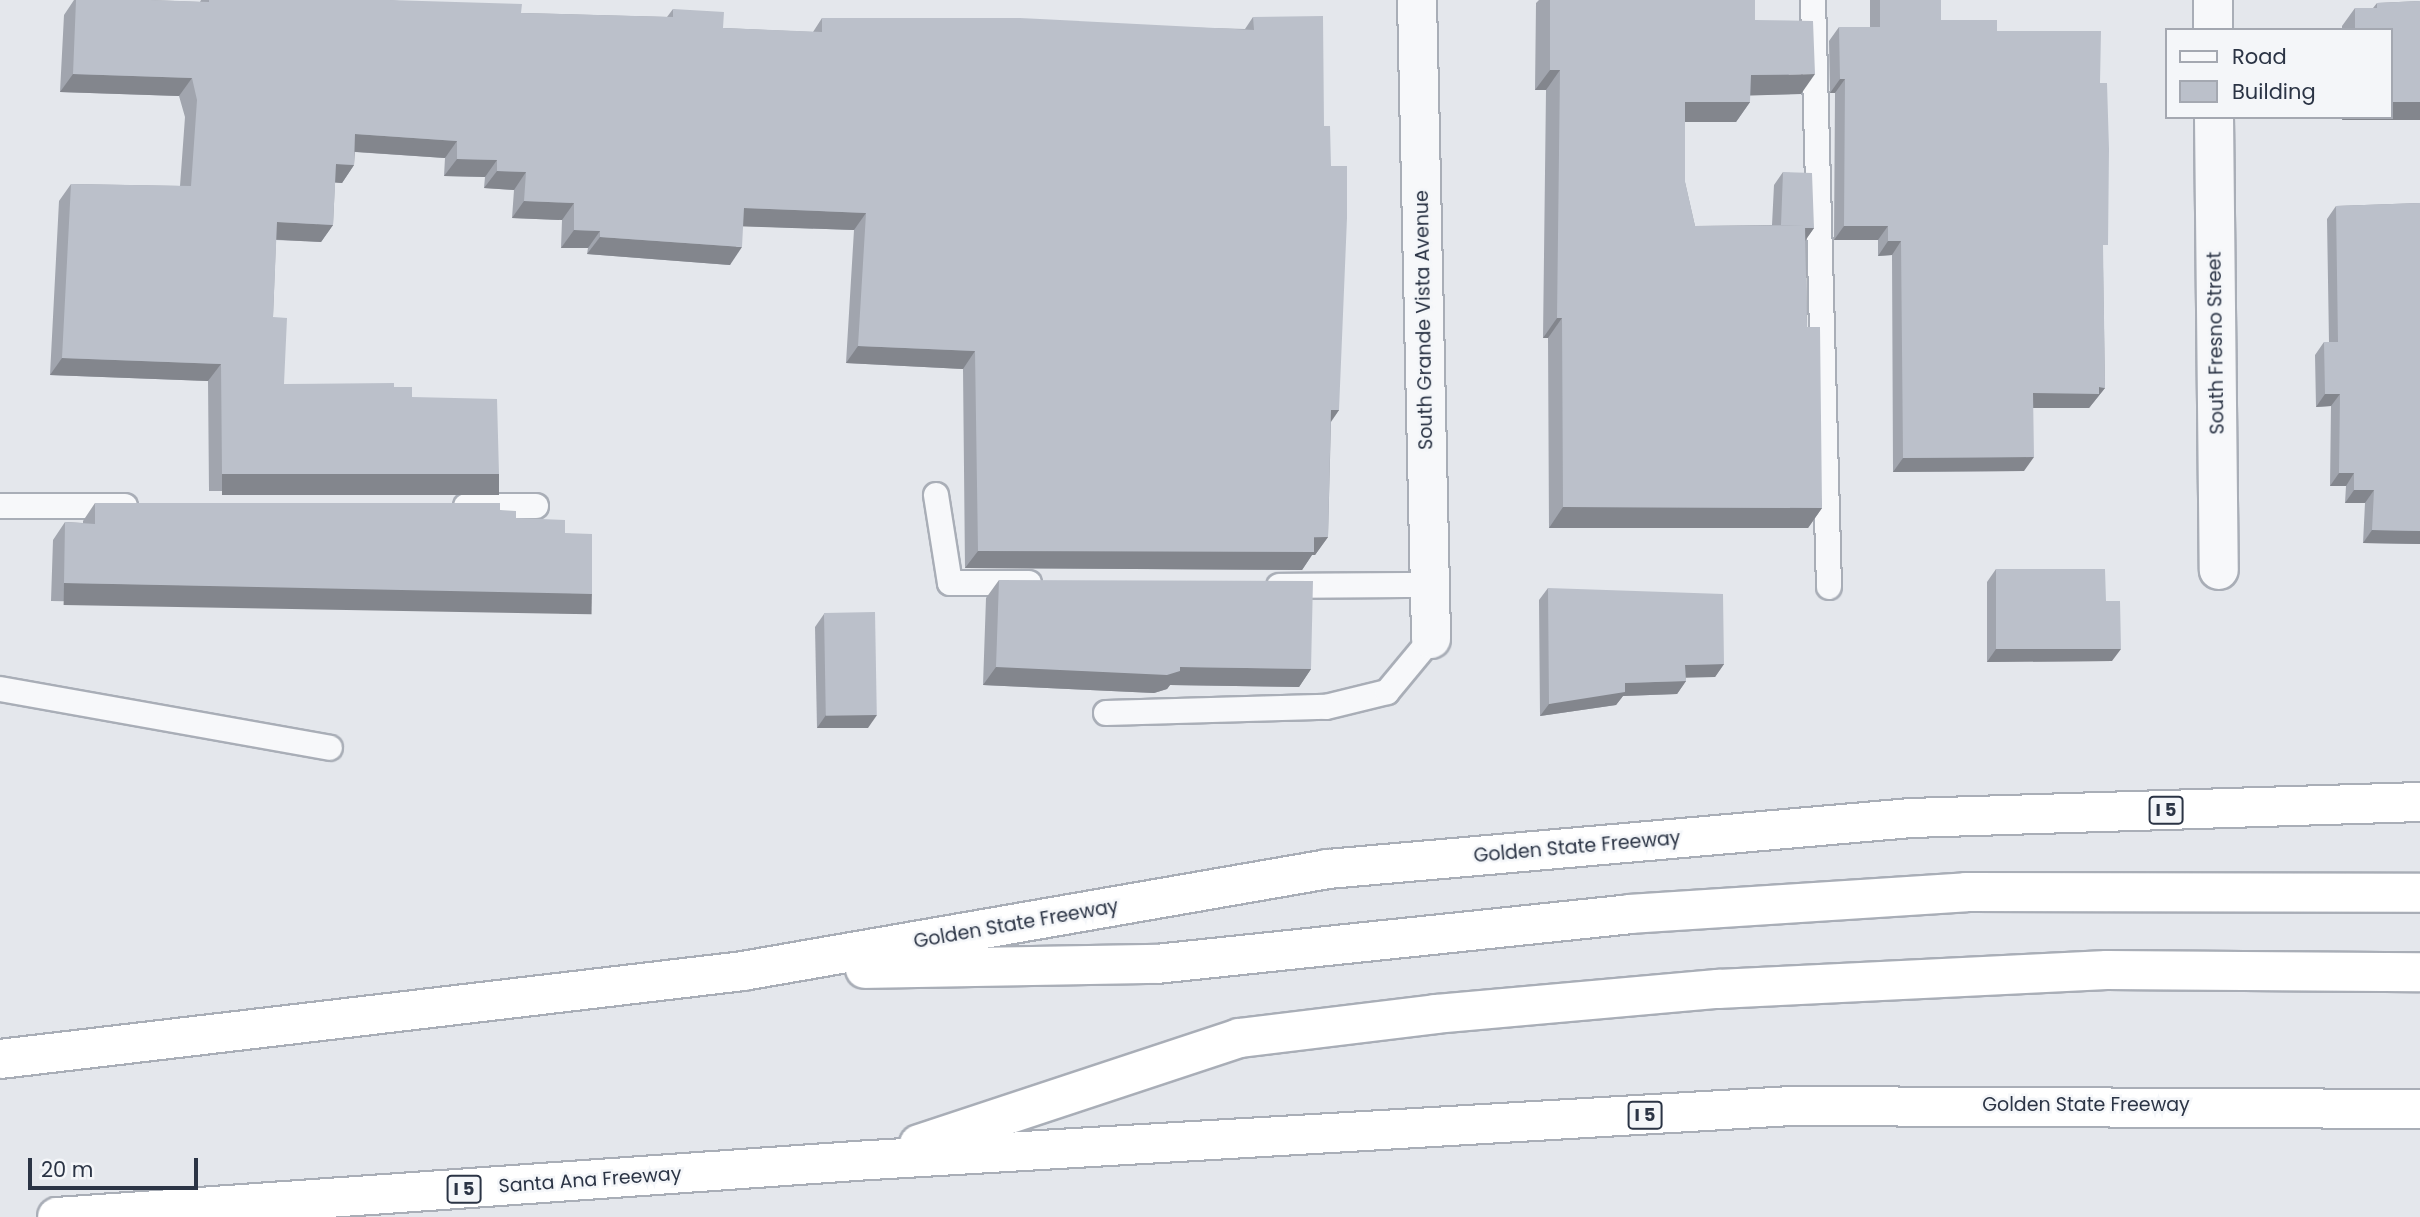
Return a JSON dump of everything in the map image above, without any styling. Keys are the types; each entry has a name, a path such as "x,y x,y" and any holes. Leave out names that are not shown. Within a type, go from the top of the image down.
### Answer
{"highway":[{"name":"Golden State Freeway","path":"743,971 1328,869 1911,818 2420,802"},
{"path":"743,971 1156,964 1629,914 1966,892 2420,894"},
{"path":"871,1160 1238,1038 1423,1016 1718,989 2107,970 2420,972"},
{"name":"I 5","path":"0,1059 743,971"},
{"name":"Golden State Freeway","path":"871,1160 1791,1106 2287,1105 2420,1109"},
{"name":"Santa Ana Freeway","path":"57,1217 871,1160"}],"street":[{"name":"South Grande Vista Avenue","path":"1417,0 1431,639"},
{"path":"2213,0 2213,28"},
{"name":"South Fresno Street","path":"2214,119 2218,570"}],"lane":[{"path":"1813,0 1829,587"},
{"path":"936,495 950,583 1047,584"},
{"path":"0,506 156,505"},
{"path":"441,506 536,506"},
{"path":"1255,586 1429,585"},
{"path":"1106,713 1326,707 1387,692 1431,639"},
{"path":"0,689 330,748"}],"building":[{"path":"76,0 389,0 522,4 521,13 673,17 673,9 724,12 723,28 822,32 822,18 1020,18 1254,30 1253,17 1323,16 1324,126 1330,126 1331,166 1347,166 1339,410 1331,410 1328,537 1314,537 1314,552 978,551 975,351 858,346 866,213 744,208 742,247 600,237 600,231 574,230 574,203 524,201 526,172 497,171 497,160 457,159 457,141 355,134 354,165 336,164 333,225 277,222 273,317 287,318 284,384 394,383 394,387 412,387 412,397 497,399 499,474 222,474 221,364 62,358 71,184 191,186 197,100 192,78 73,74"},
{"path":"1550,0 1755,0 1755,20 1813,21 1815,74 1751,75 1750,102 1685,102 1685,182 1695,226 1805,225 1807,327 1820,327 1822,508 1563,507 1562,318 1557,318 1560,70 1550,70"},
{"path":"1880,0 1941,0 1941,20 1997,20 1997,31 2101,31 2100,83 2107,83 2109,149 2108,245 2103,245 2105,388 2099,387 2099,394 2033,393 2034,457 1903,458 1901,241 1888,241 1888,226 1844,226 1845,79 1840,79 1839,27 1880,27"},
{"path":"2420,1 2420,102 2392,102 2392,28 2355,28 2355,8 2377,8 2377,3"},
{"path":"1783,172 1812,173 1814,228 1805,228 1805,225 1781,225"},
{"path":"2420,203 2420,531 2372,530 2374,490 2354,490 2354,473 2339,473 2340,394 2325,394 2324,342 2338,342 2336,206"},
{"path":"95,503 500,503 500,510 516,511 516,518 565,520 565,533 592,534 592,594 64,583 65,522 95,524"},
{"path":"1996,569 2105,569 2106,601 2120,601 2121,649 1996,649"},
{"path":"999,580 1313,581 1311,669 1180,667 1180,671 1167,675 996,667"},
{"path":"1548,588 1723,594 1724,664 1685,665 1686,681 1625,683 1625,692 1549,704"},
{"path":"875,612 877,715 826,716 824,613"}]}
